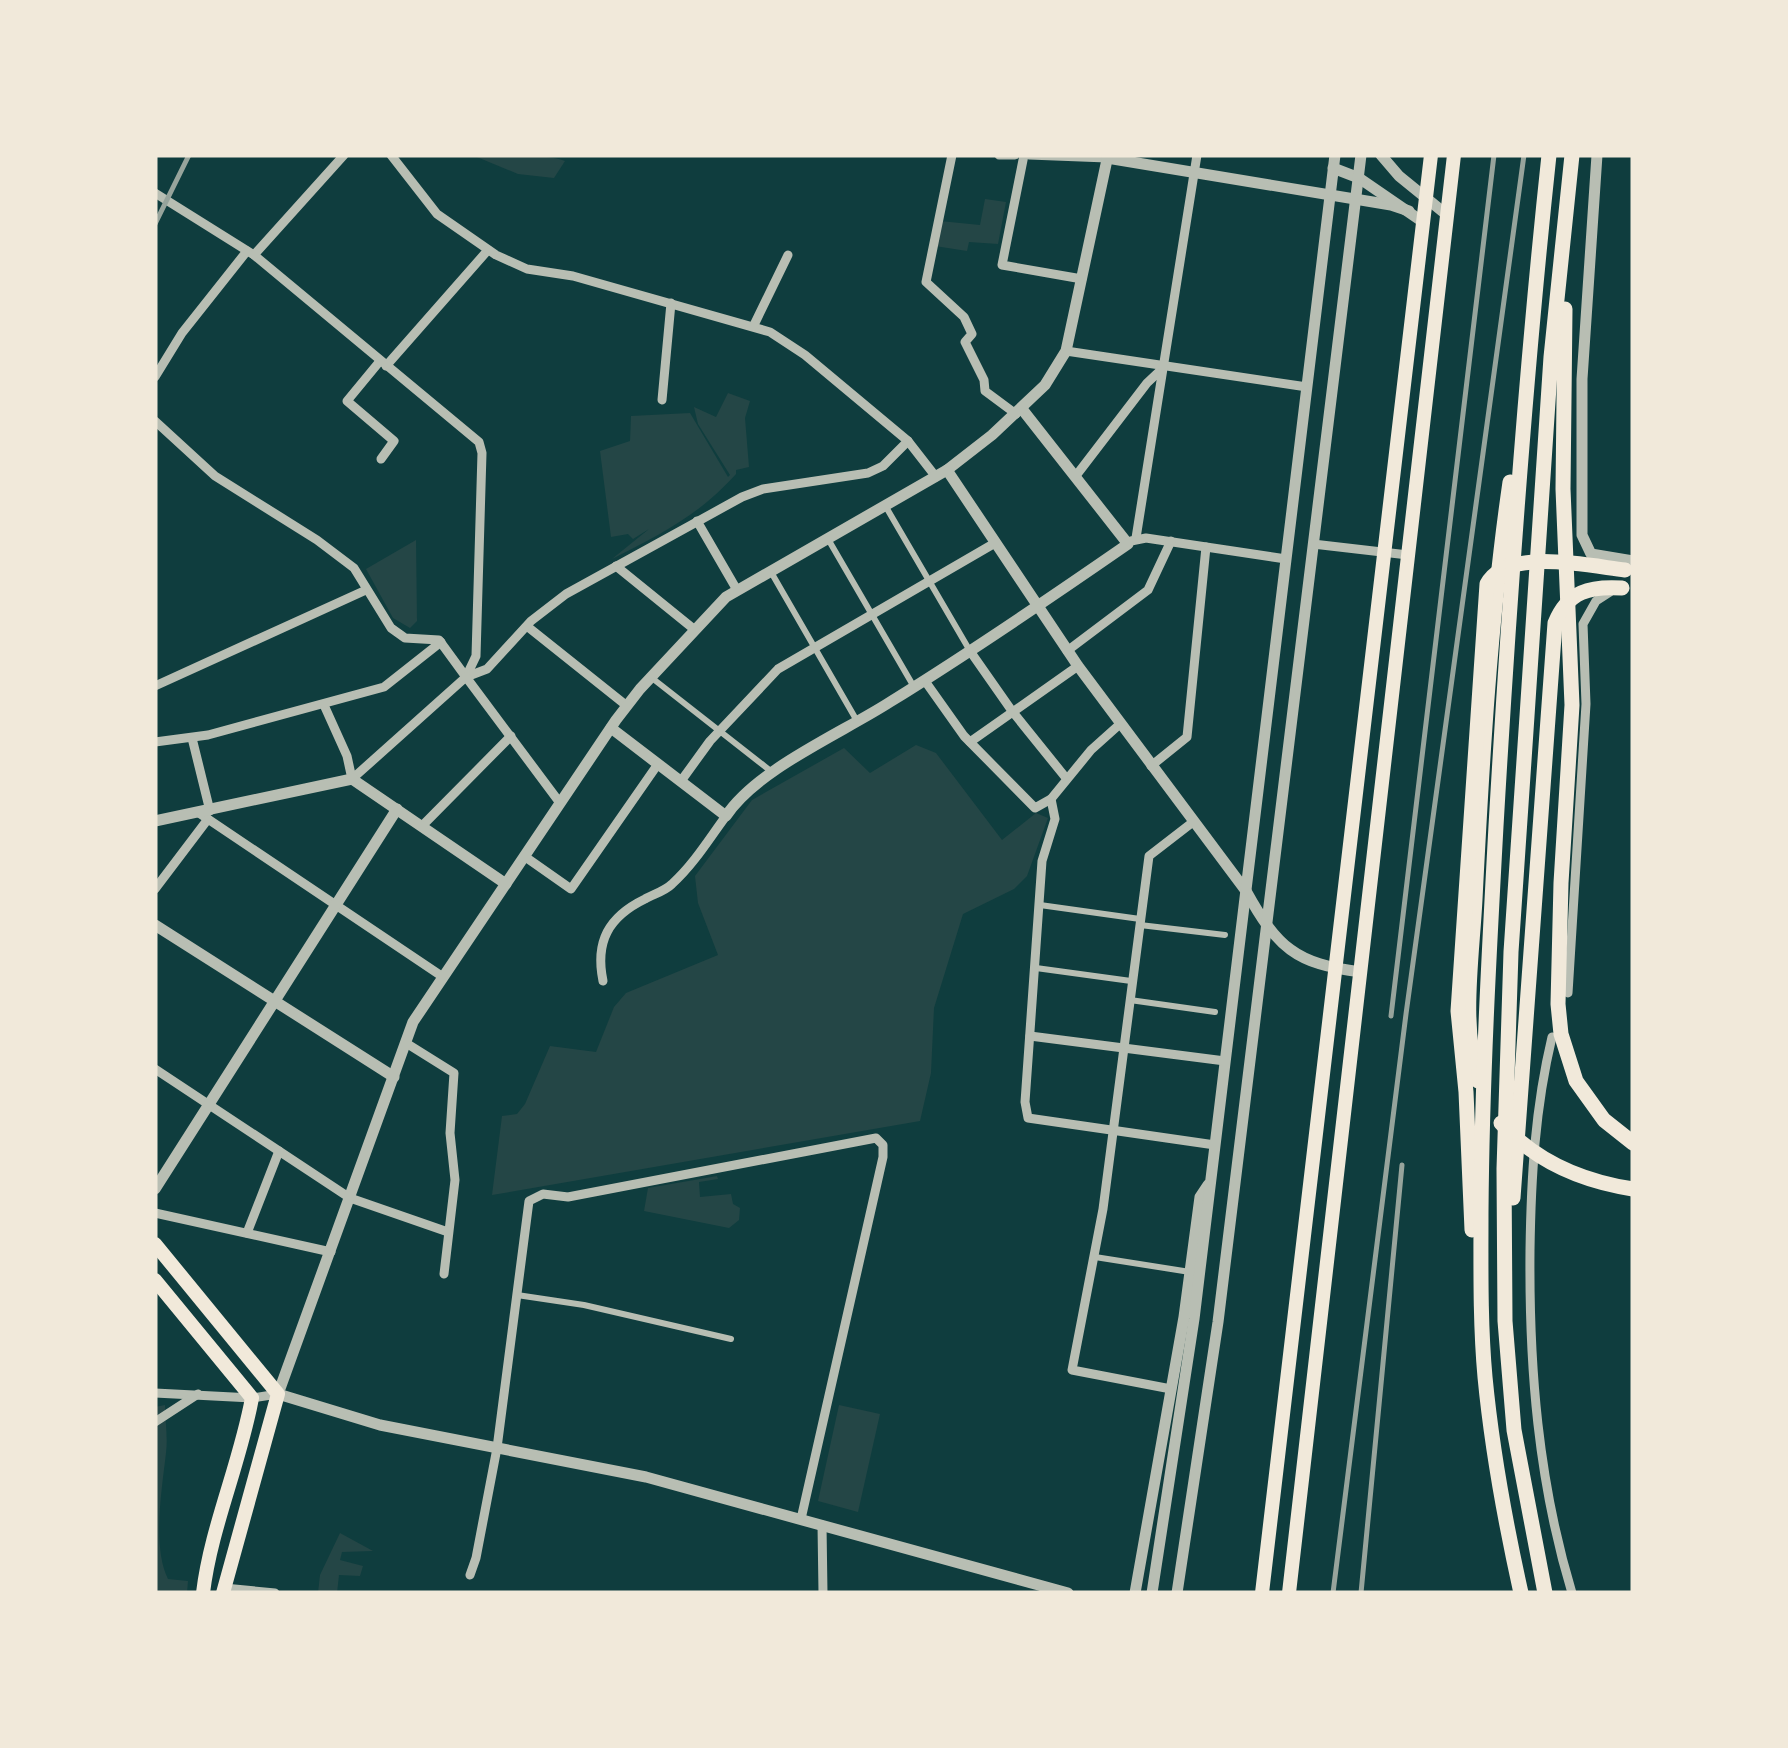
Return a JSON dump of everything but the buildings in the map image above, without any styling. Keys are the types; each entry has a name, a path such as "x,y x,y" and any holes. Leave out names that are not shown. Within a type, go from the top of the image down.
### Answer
{"highway":[{"path":"1481,1304 1486,999 1528,355 1549,155"},
{"path":"1545,1593 1514,1430 1505,1321 1504,1169 1526,716 1551,357 1572,155"},
{"path":"1565,221 1562,489 1572,705 1558,976 1562,1034 1576,1081 1589,1104 1633,1144"},
{"path":"1528,355 1498,568 1479,824 1470,1011 1474,1066 1489,1106 1512,1135 1551,1164 1594,1181 1633,1188"},
{"path":"1521,1593 1491,1432 1481,1304 1472,1246 1466,1092 1458,1011 1484,594 1491,575 1510,564 1630,568"},
{"path":"1505,1321 1555,623 1560,610 1588,588 1628,589"}],"main road":[{"path":"1262,1593 1431,155"},
{"path":"1289,1593 1454,155"},
{"path":"155,1244 278,1394 223,1590"},
{"path":"156,1282 252,1398 246,1435 206,1567 203,1593"}],"street":[{"path":"155,377 182,333 344,155"},
{"path":"391,155 437,214 488,250 527,269 558,273 754,325 796,348 908,442 941,473 995,543 1078,666 1246,891 1267,929 1292,952 1337,969 1360,972"},
{"path":"952,155 926,282 964,317 972,334 965,342 984,380 985,391 1019,412 1132,541"},
{"path":"998,155 1016,155"},
{"path":"1082,280 1002,264 1026,155 1107,157 1408,211"},
{"path":"1132,541 1197,155"},
{"path":"1177,1593 1218,1322 1362,155"},
{"path":"1381,155 1399,176 1448,215"},
{"path":"1597,155 1582,379 1582,534 1586,549 1630,568"},
{"path":"278,1394 413,1022 524,856 627,706 726,596 941,473 1019,412 1045,384 1066,351 1107,157"},
{"path":"1152,1593 1194,1318 1334,162 1423,222"},
{"path":"155,193 251,253 481,446 476,656 466,677 352,779 205,814 155,821"},
{"path":"381,459 394,442 347,402 488,250"},
{"path":"754,325 788,255"},
{"path":"662,400 672,304"},
{"path":"1066,351 1307,387"},
{"path":"1075,476 1147,383 1164,368"},
{"path":"155,421 215,476 354,568 391,628 405,638 442,642 560,803"},
{"path":"466,677 487,670 551,603 697,521 763,490 868,473 883,466 908,442"},
{"path":"885,506 970,651 1066,778"},
{"path":"697,521 737,590"},
{"path":"827,538 872,615 920,684 1035,808 1050,799 1120,724"},
{"path":"603,982 598,955 606,933 621,915 668,888 690,866 744,794 773,772 920,684 1132,541 1170,541 1286,559"},
{"path":"1068,651 1148,590 1170,541"},
{"path":"680,781 719,731 778,669 995,543"},
{"path":"1314,544 1408,555"},
{"path":"1152,766 1188,738 1206,547"},
{"path":"616,566 695,630"},
{"path":"770,570 858,723"},
{"path":"1568,994 1586,704 1583,624 1604,594 1628,589"},
{"path":"155,686 366,590"},
{"path":"528,627 627,706"},
{"path":"155,742 192,738 384,686 442,642"},
{"path":"970,742 1078,666"},
{"path":"651,677 773,772"},
{"path":"324,705 347,756 352,779 506,884"},
{"path":"611,728 726,816"},
{"path":"422,826 511,736"},
{"path":"155,889 205,814 192,738"},
{"path":"524,856 572,889 658,764"},
{"path":"1050,799 1055,820 1042,861 1025,1102 1028,1118 1215,1145"},
{"path":"155,1189 397,809"},
{"path":"205,814 443,977"},
{"path":"1171,1389 1072,1370 1096,1257 1149,856 1193,822"},
{"path":"1040,905 1226,935"},
{"path":"155,925 394,1077"},
{"path":"1036,968 1131,981"},
{"path":"1129,1000 1215,1012"},
{"path":"1030,1036 1225,1061"},
{"path":"1552,1037 1534,1139 1530,1321 1542,1467 1572,1593"},
{"path":"406,1043 454,1073 450,1133 455,1180 444,1274"},
{"path":"155,1068 350,1198 448,1232"},
{"path":"470,1575 498,1448 527,1206 533,1198 543,1194 568,1197 853,1140 880,1139 883,1157 800,1519"},
{"path":"247,1234 279,1150"},
{"path":"1135,1593 1200,1197 1210,1182"},
{"path":"155,1213 331,1252"},
{"path":"1096,1257 1190,1272"},
{"path":"517,1295 584,1305 731,1339"},
{"path":"155,1394 252,1398 278,1394 380,1425 602,1466 1068,1593"},
{"path":"155,1422 198,1394"},
{"path":"822,1525 824,1593"},
{"path":"223,1590 274,1593"}],"shaded area":[{"path":"472,155 565,161 554,178 518,174"},
{"path":"985,199 1006,202 998,244 969,242 967,251 935,246 940,221 980,225"},
{"path":"728,393 750,401 745,418 749,467 736,470 722,489 678,523 612,559 649,529 633,539 628,534 611,537 600,451 630,441 631,416 690,413 728,477 698,424 694,407 716,417"},
{"path":"416,540 417,621 410,628 393,618 366,569"},
{"path":"916,745 936,753 1002,840 1036,813 1048,818 1027,876 1014,889 963,914 934,1008 931,1073 920,1121 492,1195 502,1116 517,1114 525,1104 550,1046 596,1052 614,1007 626,993 718,955 698,903 695,876 752,800 844,748 870,773"},
{"path":"717,1176 718,1179 699,1182 700,1197 731,1194 733,1204 740,1208 739,1220 729,1228 644,1211 648,1188"},
{"path":"165,1405 167,1447 159,1517 160,1551 168,1579 188,1581 187,1593 155,1593 155,1407"},
{"path":"839,1405 880,1414 858,1512 818,1501"},
{"path":"340,1533 373,1551 342,1552 340,1560 363,1566 360,1576 339,1575 337,1593 318,1593 320,1575"}],"railway":[{"path":"155,224 189,155"},
{"path":"1391,1016 1494,155"},
{"path":"1333,1593 1406,1014 1524,155"},
{"path":"1361,1593 1402,1165"}]}
